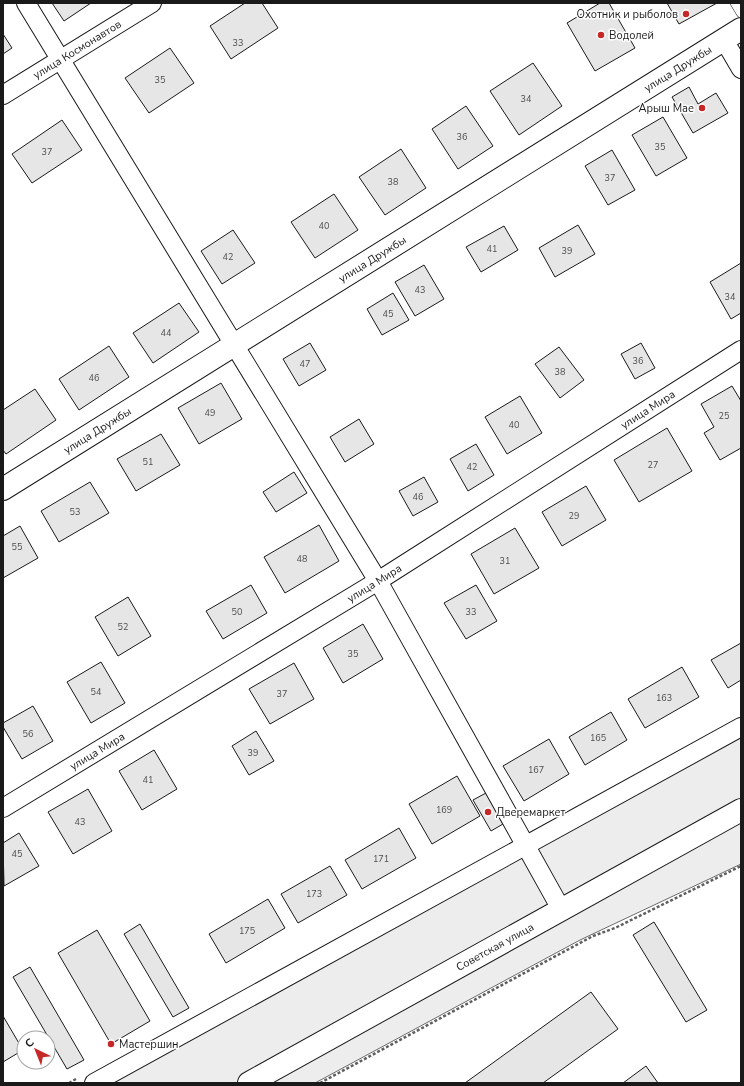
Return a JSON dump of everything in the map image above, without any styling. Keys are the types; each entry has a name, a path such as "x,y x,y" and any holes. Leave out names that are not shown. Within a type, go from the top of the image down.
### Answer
{"street":[{"path":"26,3 378,581 527,846 561,910"},
{"name":"улица Космонавтов","path":"3,95 152,3"},
{"path":"732,35 741,69"},
{"name":"улица Дружбы","path":"3,489 732,35"},
{"name":"улица Мира","path":"3,808 378,581 741,350"},
{"path":"94,1083 741,727"},
{"name":"Советская улица","path":"249,1083 741,810"}],"lane":[{"path":"735,3 741,13"}],"path":[{"path":"320,1083 593,936 615,928 741,866"}],"shaded area":[{"path":"741,731 741,805 564,904 533,847"},
{"path":"741,816 741,864 580,940 315,1083 256,1083"},
{"path":"523,853 554,907 237,1083 105,1083"}],"building":[{"path":"52,3 91,3 64,21"},
{"path":"245,3 262,3 278,28 231,59 210,26"},
{"name":"Водолей","path":"600,3 609,3 635,48 595,71 567,23"},
{"name":"Охотник и рыболов","path":"667,3 717,3 679,24"},
{"path":"3,34 12,48 3,54"},
{"path":"170,48 194,83 149,113 125,78"},
{"path":"533,63 562,106 519,135 490,91"},
{"name":"Арыш Мае","path":"689,87 698,104 716,93 728,113 693,133 672,97"},
{"path":"466,106 493,146 458,169 432,129"},
{"path":"663,117 687,158 656,176 632,135"},
{"path":"62,120 82,150 32,183 12,154"},
{"path":"401,149 426,188 385,215 359,177"},
{"path":"612,150 635,190 608,205 585,166"},
{"path":"334,194 358,230 315,258 291,222"},
{"path":"578,225 595,254 555,277 539,248"},
{"path":"504,226 518,250 481,272 466,247"},
{"path":"233,230 255,263 222,284 201,251"},
{"path":"741,263 741,313 731,319 710,282"},
{"path":"424,265 444,299 415,316 395,282"},
{"path":"393,293 409,320 382,335 367,309"},
{"path":"179,303 199,332 153,363 133,333"},
{"path":"310,343 326,370 299,386 283,359"},
{"path":"641,343 655,368 635,379 621,354"},
{"path":"109,346 129,377 79,410 59,379"},
{"path":"559,347 584,380 560,398 535,364"},
{"path":"221,383 242,419 199,444 178,408"},
{"path":"732,386 741,401 741,448 720,460 704,433 714,427 701,404"},
{"path":"35,389 56,420 6,454 3,450 3,410"},
{"path":"520,396 542,433 507,454 485,417"},
{"path":"359,419 374,444 345,462 330,437"},
{"path":"667,428 692,471 639,502 614,460"},
{"path":"161,434 180,465 136,491 117,459"},
{"path":"476,444 494,475 468,491 450,459"},
{"path":"294,472 307,493 276,512 263,492"},
{"path":"424,477 438,502 413,516 399,491"},
{"path":"90,482 109,513 59,542 41,511"},
{"path":"586,486 606,520 562,546 542,512"},
{"path":"319,525 339,561 285,593 264,557"},
{"path":"20,526 38,558 3,578 3,536"},
{"path":"515,528 539,568 494,594 471,554"},
{"path":"251,585 267,613 223,639 206,611"},
{"path":"476,585 497,621 466,639 444,603"},
{"path":"128,597 151,636 118,656 95,617"},
{"path":"363,624 383,659 343,683 323,648"},
{"path":"741,643 741,680 728,688 711,660"},
{"path":"101,662 125,703 91,723 67,682"},
{"path":"294,663 314,699 270,724 249,689"},
{"path":"682,667 699,697 645,728 628,699"},
{"path":"33,706 53,741 22,759 3,727 3,723"},
{"path":"611,712 627,740 585,765 569,737"},
{"path":"256,731 274,761 249,775 232,746"},
{"path":"549,739 569,774 524,801 503,766"},
{"path":"154,750 177,789 142,810 119,771"},
{"path":"457,776 480,816 432,844 409,804"},
{"path":"88,789 112,831 73,854 48,812"},
{"name":"Дверемаркет","path":"486,793 503,824 491,831 473,800"},
{"path":"399,828 416,858 362,889 345,860"},
{"path":"19,833 39,866 4,886 3,843"},
{"path":"330,866 347,895 298,923 281,894"},
{"path":"268,899 285,928 226,963 209,934"},
{"path":"654,922 707,1010 686,1022 633,935"},
{"path":"140,924 189,1008 173,1017 124,934"},
{"path":"97,930 150,1021 111,1044 58,953"},
{"path":"30,967 84,1060 67,1069 56,1050 56,1030 44,1030 13,977"},
{"path":"591,992 618,1029 543,1083 465,1083"},
{"path":"3,1016 16,1038 16,1054 3,1062"},
{"path":"646,1066 658,1083 623,1083"}],"place":[{"name":"Охотник и рыболов","path":"686,14"},
{"name":"Водолей","path":"601,35"},
{"name":"Арыш Мае","path":"702,108"},
{"name":"Дверемаркет","path":"488,812"},
{"name":"Мастершин","path":"111,1044"}]}
